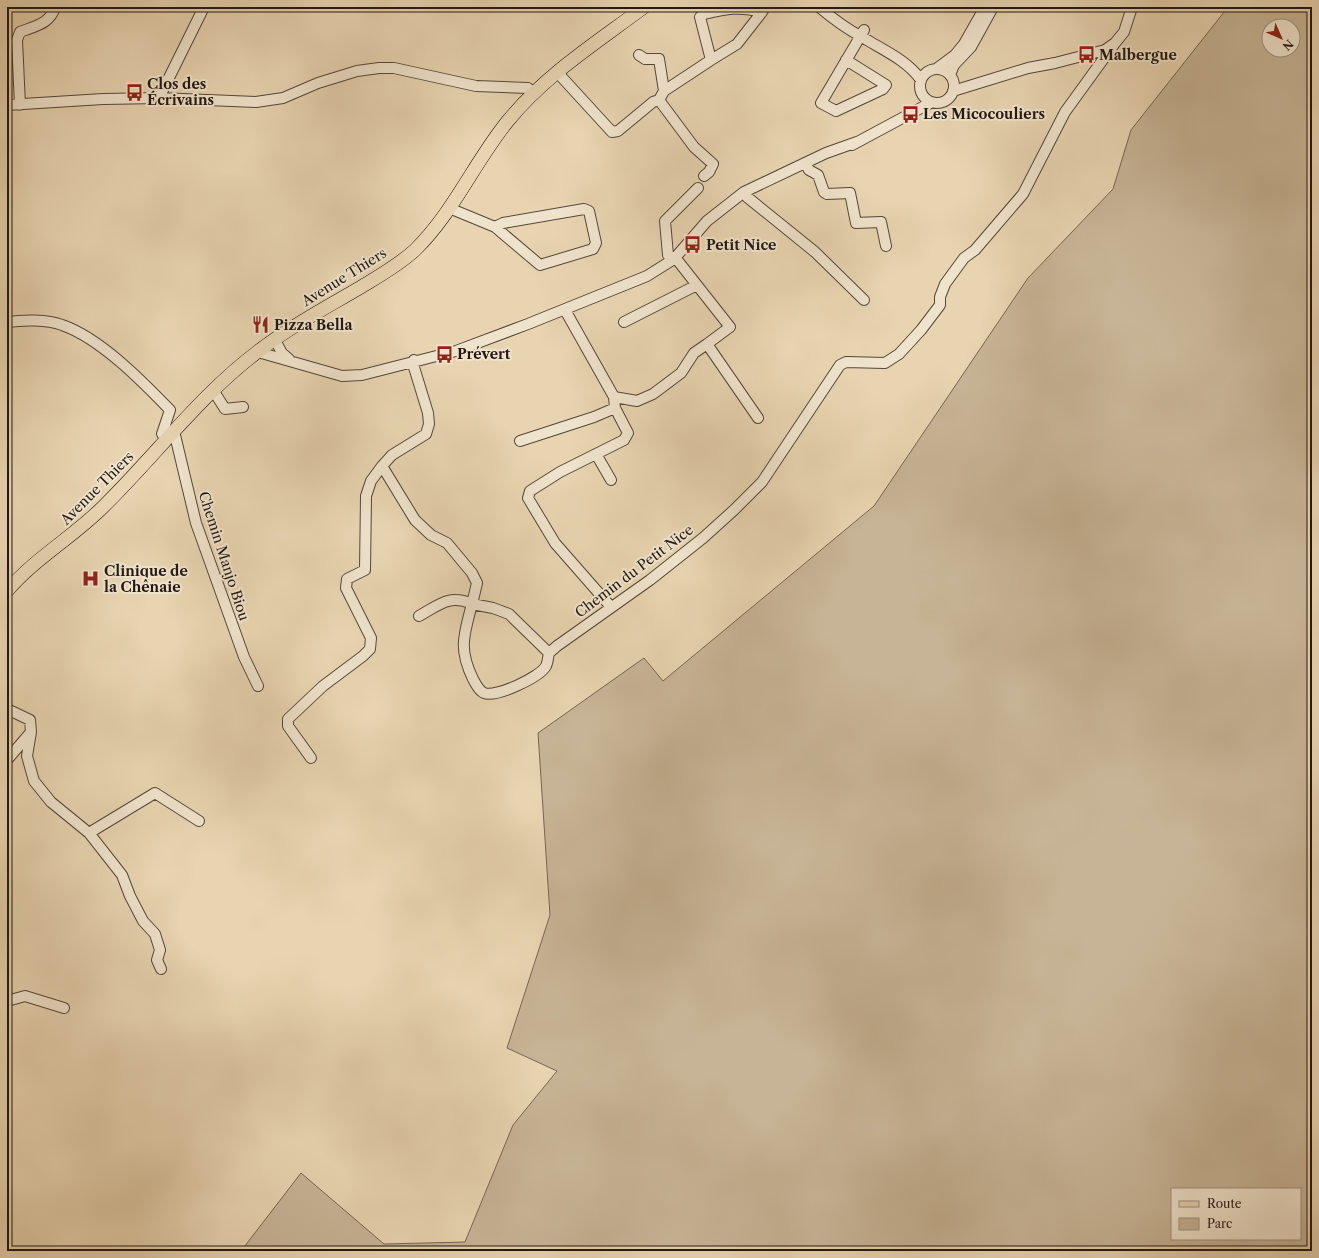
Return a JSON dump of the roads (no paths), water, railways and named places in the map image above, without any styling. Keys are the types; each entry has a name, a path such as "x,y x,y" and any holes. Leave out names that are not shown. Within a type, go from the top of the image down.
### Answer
{"main road":[{"name":"Avenue Thiers","path":"7,590 16,580 68,539 102,509 213,390 258,352 388,271 414,251 435,229 486,148 508,120 557,72 644,7"}],"street":[{"path":"20,105 18,40 20,32 48,21 53,16 55,7"},
{"path":"159,98 202,11 200,7"},
{"path":"711,60 700,17 704,14 734,7 764,10"},
{"path":"821,7 862,33 913,69 921,80"},
{"path":"985,7 964,44 954,55 932,70 921,80 920,86 923,96 932,102 937,103 947,99 952,82 954,65 971,47 993,7"},
{"path":"913,69 941,70 952,82 966,86 1028,68 1055,63 1105,50 1115,43 1124,32 1132,7"},
{"path":"557,72 612,132 618,131 653,102 659,100 664,91 737,44 764,10"},
{"path":"846,60 886,85 883,89 836,111 821,103 846,60 862,33"},
{"name":"Chemin du Petit Nice","path":"549,653 611,607 634,593 703,538 762,482 840,365 846,362 885,363 899,354 921,330 940,305 940,297 945,284 964,258 975,250 1023,194 1065,112 1115,43"},
{"path":"639,55 645,59 659,59 664,91"},
{"path":"7,105 103,99 159,98 256,102 283,98 318,82 357,71 394,68 476,86 528,88 534,93"},
{"path":"914,112 923,96"},
{"path":"659,100 694,147 713,164 709,172 704,176"},
{"path":"258,352 291,360 342,376 362,375 414,360 456,351 565,311 647,276 676,260 707,221 754,186 808,167 826,153 857,142 932,102"},
{"path":"808,167 818,175 824,192 827,194 850,193 856,223 881,222 886,246"},
{"path":"520,441 594,417 615,402 637,401 653,394 682,373 694,354 730,327 676,260 668,255 665,221 698,188"},
{"path":"745,194 815,252 864,300"},
{"path":"449,208 495,227 540,265 593,249 596,243 589,211 584,209 504,223 495,227"},
{"path":"624,322 697,285"},
{"path":"565,311 615,402 628,433 624,440 560,472 530,491 528,498 555,543 611,607"},
{"name":"Chemin Manjo Biou","path":"7,322 23,320 61,324 92,341 142,381 170,410 162,434 170,435 196,523 244,657 258,686"},
{"path":"275,340 282,353 291,360"},
{"path":"707,344 758,418"},
{"path":"311,758 288,726 288,719 323,686 370,649 371,638 346,588 347,579 365,570 366,496 371,481 392,455 426,434 429,424 428,413 413,364 414,360"},
{"path":"213,390 225,409 244,407"},
{"path":"596,454 611,480"},
{"path":"382,466 415,520 431,535 447,543 472,573 477,583 472,604 463,640 464,656 478,688 484,693 494,695 535,676 546,666 549,653 509,614 493,608 472,604 463,600 449,599 419,616"},
{"path":"7,709 30,720 32,732 27,756 34,781 51,802 89,833 122,875 130,896 143,921 155,934 160,950 157,960 161,969"},
{"path":"7,760 32,732"},
{"path":"89,833 155,793 199,821"},
{"path":"7,1001 25,996 64,1008"}],"place":[{"name":"Malbergue","path":"1086,55"},
{"name":"Clos des Écrivains","path":"134,92"},
{"name":"Les Micocouliers","path":"910,114"},
{"name":"Petit Nice","path":"693,245"},
{"name":"Pizza Bella","path":"261,325"},
{"name":"Prévert","path":"444,354"},
{"name":"Clinique de la Chênaie","path":"91,579"}]}
